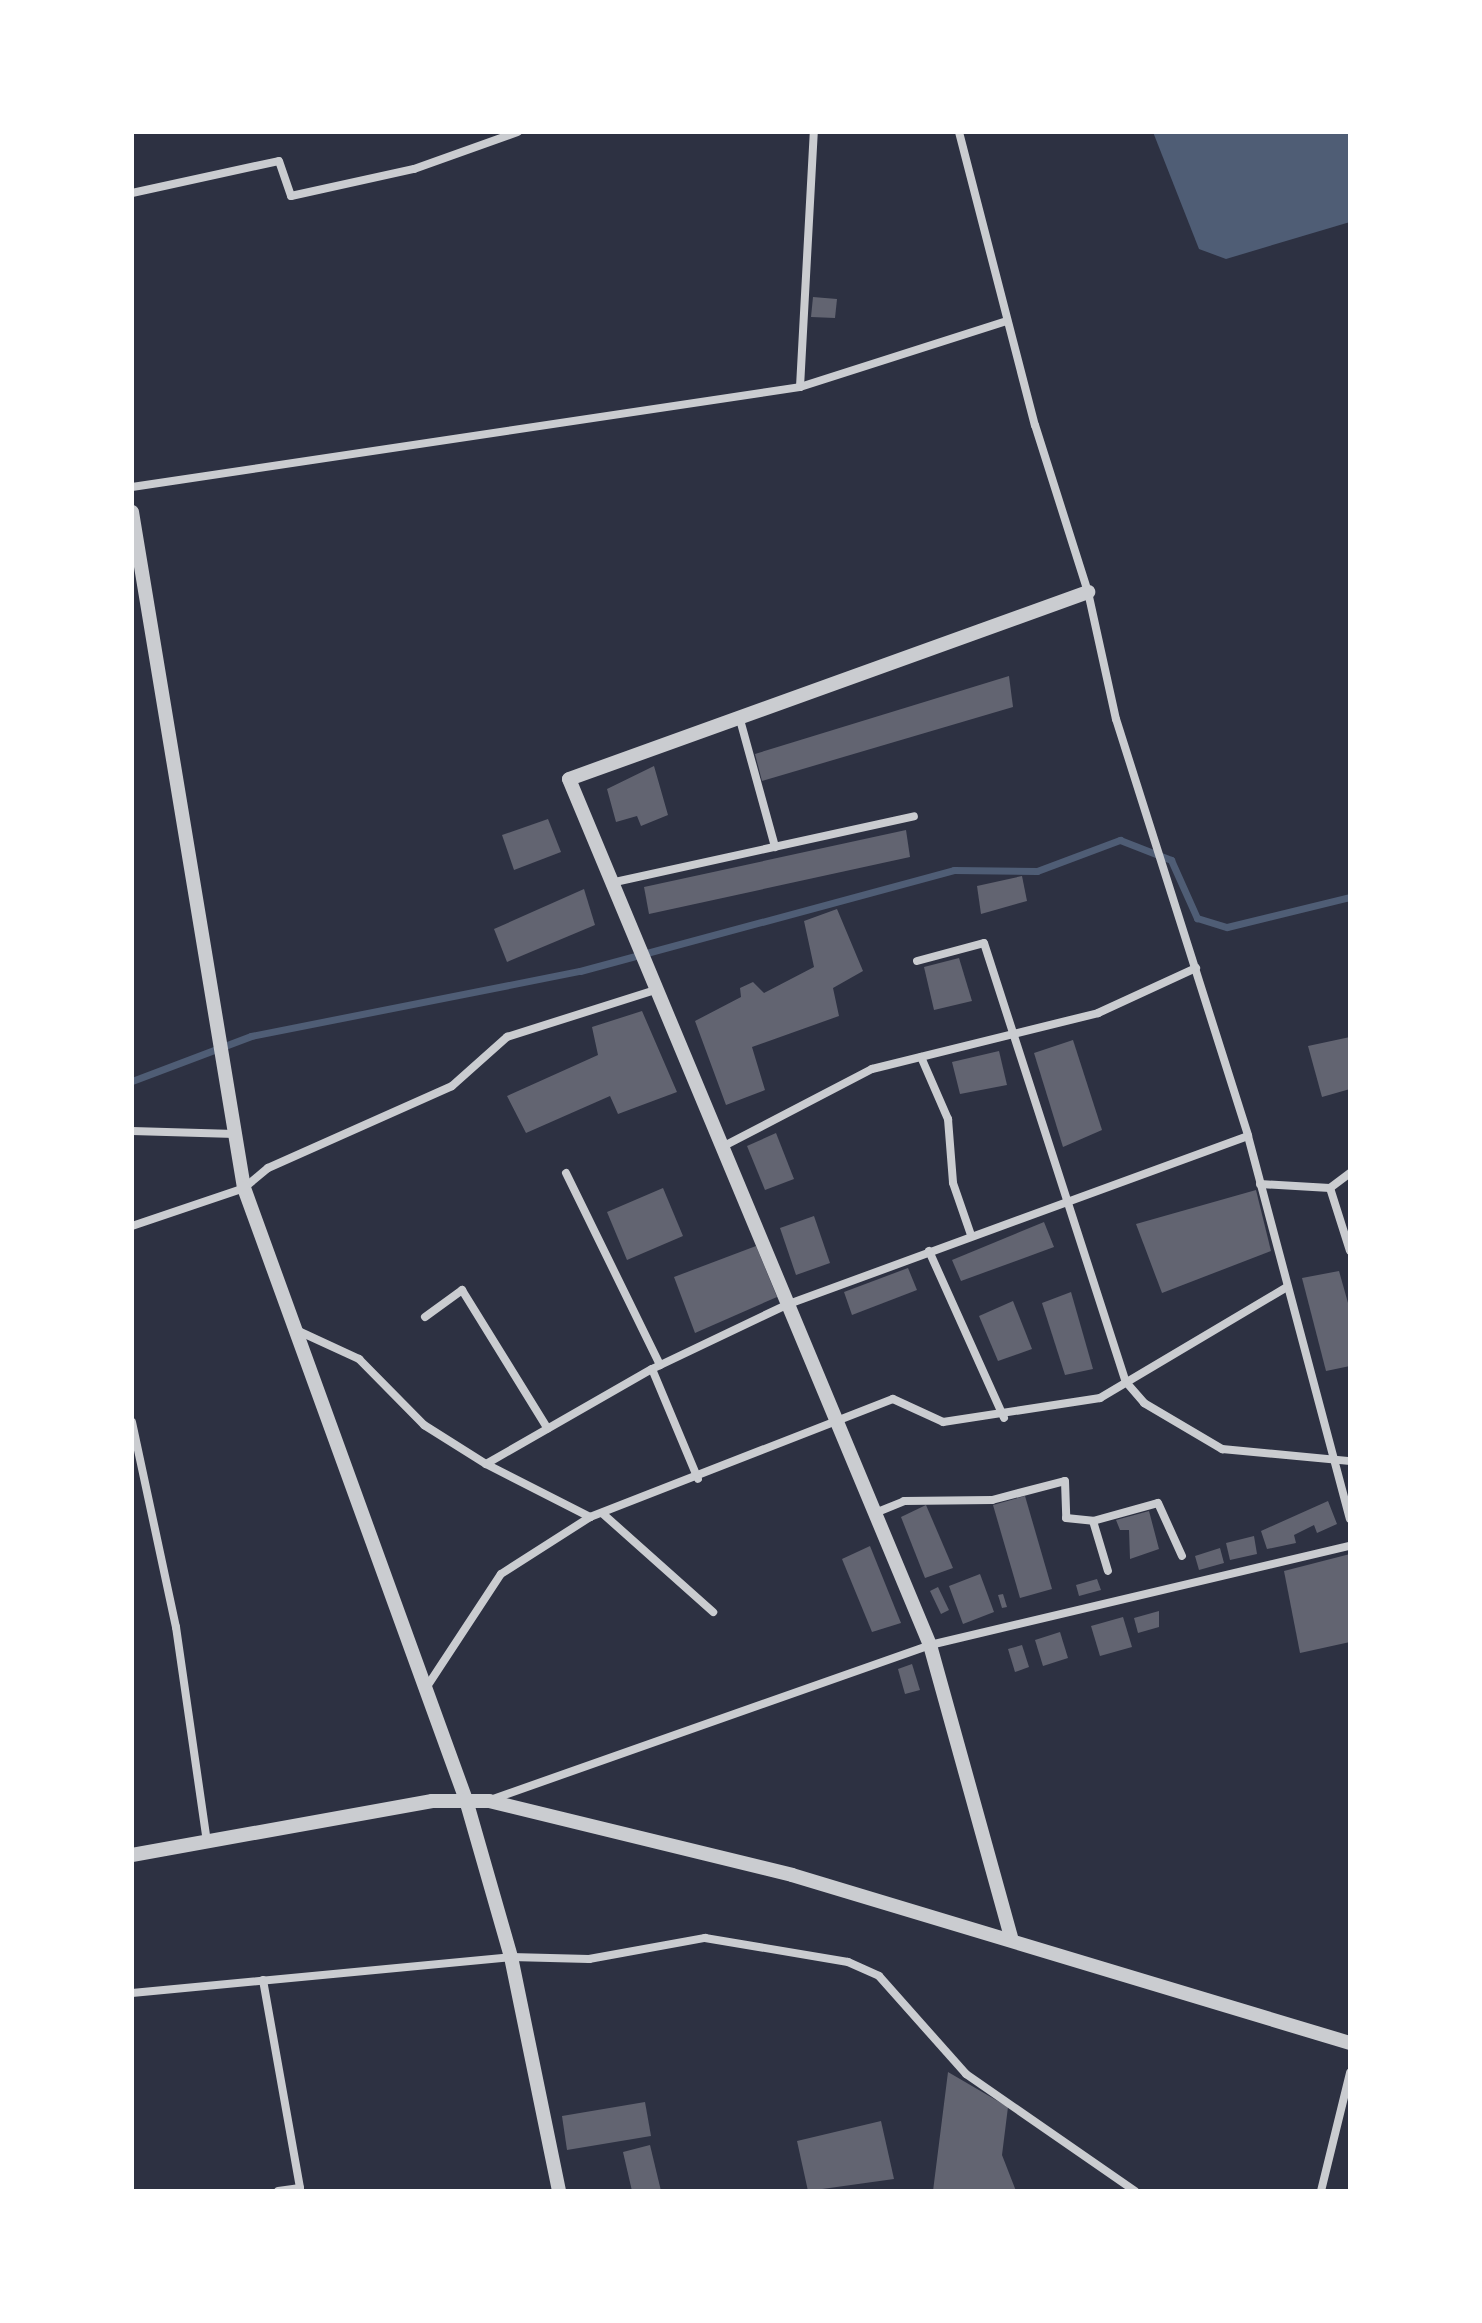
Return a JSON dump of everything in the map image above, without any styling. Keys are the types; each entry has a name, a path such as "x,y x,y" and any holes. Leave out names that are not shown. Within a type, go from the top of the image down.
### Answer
{"street":[{"path":"132,193 279,161 291,196 414,169 518,132"},
{"path":"800,387 814,132"},
{"path":"959,132 1007,321 1088,592 1116,719 1248,1136 1330,1463 1350,1519"},
{"path":"132,487 800,387 1007,321"},
{"path":"132,512 244,1188 466,1800 511,1957 559,2191"},
{"path":"1011,1937 930,1645 786,1305 662,988 569,779 738,713 955,645 1088,592"},
{"path":"738,713 775,847"},
{"path":"615,882 914,816"},
{"path":"917,961 984,943 1126,1382 1157,1412 1222,1449 1330,1463 1350,1461"},
{"path":"722,1147 872,1069 1098,1013 1196,968"},
{"path":"132,1226 244,1188 268,1168 452,1086 507,1037 662,988"},
{"path":"921,1057 948,1119 953,1183 971,1235"},
{"path":"132,1131 235,1134"},
{"path":"486,1464 656,1367 786,1305 1068,1199 1248,1136"},
{"path":"566,1173 656,1367 698,1479"},
{"path":"1260,1184 1330,1188 1350,1173"},
{"path":"1330,1188 1350,1251"},
{"path":"929,1251 1004,1418"},
{"path":"425,1689 501,1574 590,1517 698,1479 835,1416 893,1399 943,1422 1004,1418 1100,1398 1287,1287"},
{"path":"425,1317 462,1290 548,1429"},
{"path":"294,1328 359,1359 424,1425 486,1464 590,1517"},
{"path":"132,1422 176,1627 207,1844"},
{"path":"875,1513 904,1501 992,1500 1065,1481 1066,1518 1093,1521 1158,1503 1182,1556"},
{"path":"602,1513 713,1612"},
{"path":"1093,1521 1108,1571"},
{"path":"489,1801 930,1645 1350,1546"},
{"path":"132,1855 466,1800 489,1801 1011,1937 1350,2043"},
{"path":"132,1993 511,1957 589,1959 705,1938 848,1962 879,1976 966,2074 1135,2191"},
{"path":"263,1980 300,2188 278,2191"},
{"path":"1321,2191 1350,2073"}],"water":[{"path":"1153,132 1350,132 1350,222 1226,259 1199,249"}],"building":[{"path":"813,297 837,299 835,318 811,317"},
{"path":"1009,676 1013,707 762,781 755,754"},
{"path":"654,766 668,815 641,826 637,816 616,822 607,789"},
{"path":"548,819 561,852 514,870 502,835"},
{"path":"906,830 910,857 649,914 644,887"},
{"path":"1022,876 1027,901 981,914 977,886"},
{"path":"584,889 595,925 507,962 494,929"},
{"path":"837,909 863,971 833,988 839,1016 752,1047 765,1090 726,1105 695,1021 741,997 740,988 753,982 764,993 814,967 804,921"},
{"path":"959,958 972,1001 934,1010 924,967"},
{"path":"642,1011 677,1092 618,1114 610,1096 526,1133 507,1096 598,1055 592,1027"},
{"path":"1350,1037 1350,1089 1322,1097 1308,1046"},
{"path":"1073,1040 1102,1130 1063,1147 1034,1053"},
{"path":"999,1051 1007,1085 960,1094 952,1062"},
{"path":"776,1133 794,1179 765,1190 747,1146"},
{"path":"663,1188 683,1236 627,1260 607,1212"},
{"path":"1256,1190 1271,1251 1162,1293 1136,1224"},
{"path":"814,1216 830,1263 796,1275 780,1228"},
{"path":"1044,1222 1054,1247 961,1281 952,1260"},
{"path":"756,1246 777,1297 695,1333 674,1277"},
{"path":"908,1268 917,1290 852,1315 844,1292"},
{"path":"1339,1271 1350,1310 1350,1366 1326,1371 1302,1278"},
{"path":"1071,1292 1093,1369 1065,1375 1042,1303"},
{"path":"1013,1301 1032,1349 998,1361 979,1316"},
{"path":"1025,1496 1052,1589 1020,1598 993,1505"},
{"path":"1328,1501 1337,1524 1317,1533 1314,1525 1294,1535 1296,1543 1267,1549 1261,1531"},
{"path":"926,1505 953,1568 925,1578 901,1517"},
{"path":"1149,1511 1159,1549 1130,1559 1129,1530 1120,1530 1116,1520"},
{"path":"1254,1536 1257,1554 1230,1560 1226,1543"},
{"path":"870,1546 901,1623 872,1632 842,1559"},
{"path":"1220,1548 1224,1563 1199,1570 1195,1556"},
{"path":"1350,1554 1350,1642 1300,1653 1284,1571"},
{"path":"980,1574 994,1612 963,1624 949,1586"},
{"path":"1097,1579 1101,1590 1079,1596 1076,1585"},
{"path":"938,1587 949,1610 941,1614 930,1591"},
{"path":"1003,1594 1007,1607 1002,1608 998,1595"},
{"path":"1159,1611 1159,1627 1138,1633 1134,1618"},
{"path":"1123,1617 1132,1647 1100,1656 1091,1626"},
{"path":"1060,1632 1068,1658 1043,1666 1035,1640"},
{"path":"1022,1645 1029,1667 1015,1672 1008,1649"},
{"path":"912,1664 920,1690 905,1694 898,1669"},
{"path":"948,2072 1008,2107 1002,2155 1016,2191 933,2191"},
{"path":"645,2102 651,2136 567,2150 562,2116"},
{"path":"881,2121 894,2179 808,2191 797,2141"},
{"path":"650,2145 661,2191 632,2191 623,2152"}],"waterway":[{"path":"132,1081 251,1036 580,971 954,870 1037,871 1120,840 1171,860 1197,918 1227,927 1350,897"}]}
